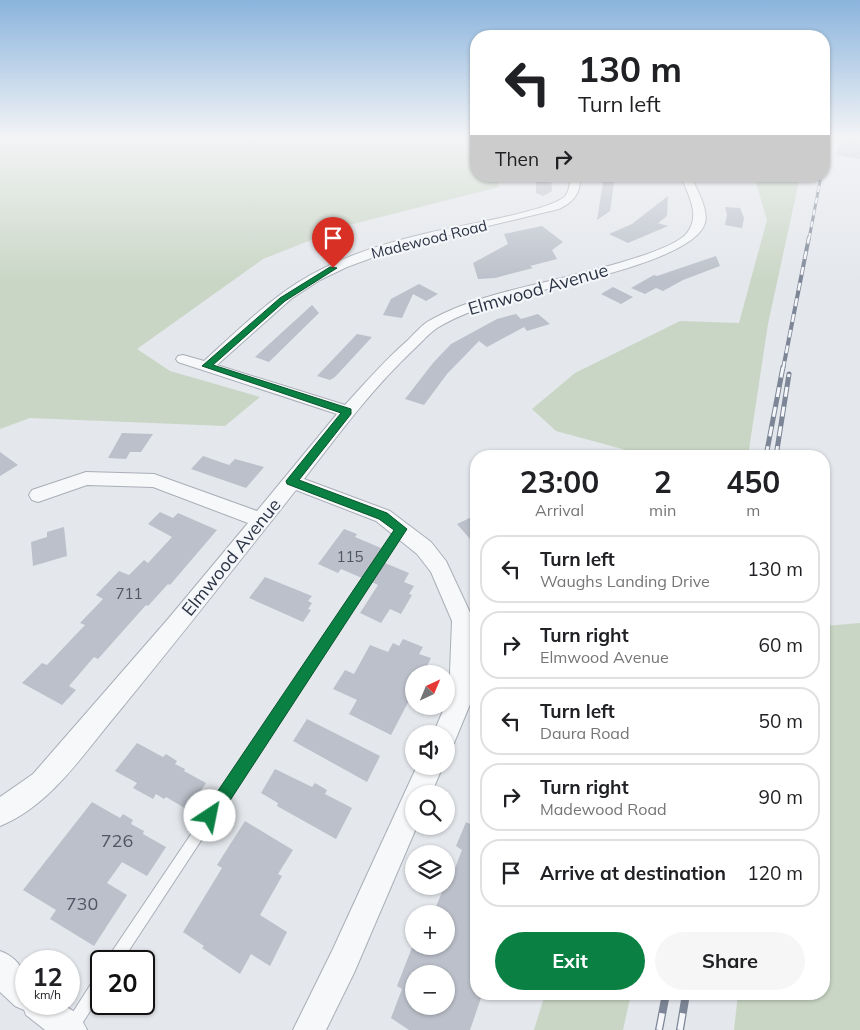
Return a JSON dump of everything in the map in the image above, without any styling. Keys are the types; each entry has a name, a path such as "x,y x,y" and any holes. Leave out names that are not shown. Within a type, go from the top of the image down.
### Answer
{"street":[{"name":"Madewood Road","path":"207,366 282,299 315,278 351,260 393,245 558,206 567,202 574,194 574,185"},
{"name":"Elmwood Avenue","path":"0,813 42,782 176,626 348,412 390,364 431,326 468,308 500,297 638,261 669,249 690,237 698,223 699,209 690,185"},
{"path":"183,359 348,412"},
{"path":"38,495 86,478 154,481 260,520"},
{"path":"291,481 383,516 424,548 439,567 463,621 461,697 449,725"},
{"path":"310,1030 343,962 405,823"},
{"path":"0,966 15,987"},
{"path":"52,1015 70,1029"}],"lane":[{"path":"121,950 401,529"},
{"path":"70,1029 90,998"}],"green space":[{"path":"0,185 498,185 499,187 349,225 263,259 137,349 170,371 260,397 225,426 30,418 0,429"},
{"path":"757,185 798,185 768,324 749,450 626,450 556,431 532,409 575,373 680,321 739,323 767,220"},
{"path":"860,623 860,1030 734,1030 737,1000 830,1000 830,626"},
{"path":"543,1000 630,1000 623,1030 534,1030"}],"building":[{"path":"536,185 552,185 552,191 543,196 536,193"},
{"path":"603,185 614,185 610,211 597,220"},
{"path":"668,196 667,216 658,223 668,226 628,243 609,234 632,224"},
{"path":"725,207 740,208 744,218 742,228 725,225 727,215"},
{"path":"542,226 563,242 552,250 557,259 530,266 533,268 495,278 478,279 473,263 508,244 504,234"},
{"path":"716,256 720,266 683,280 663,291 656,288 645,294 631,288 654,275 657,276"},
{"path":"419,284 438,294 426,301 413,294 402,318 383,315 391,299"},
{"path":"613,287 633,297 621,304 601,294"},
{"path":"312,305 319,313 269,362 255,357"},
{"path":"516,314 521,319 538,314 550,324 527,331 524,327 487,347 479,341 447,374 424,405 405,399 433,363 451,344 497,319"},
{"path":"357,334 372,337 335,377 330,380 317,376"},
{"path":"122,433 153,434 141,452 130,452 126,459 108,458"},
{"path":"0,452 18,465 0,476"},
{"path":"203,456 229,465 235,459 264,467 246,488 191,469"},
{"path":"160,512 173,518 178,513 217,530 170,585 168,584 148,606 146,605 98,659 94,657 69,686 76,690 62,705 22,683 42,663 47,665 85,625 80,623 103,599 96,595 119,571 129,575 144,560 148,563 172,537 148,524"},
{"path":"470,518 470,539 457,524"},
{"path":"64,527 67,556 33,566 31,542 47,537 47,532"},
{"path":"344,529 357,534 355,537 381,548 362,578 341,569 338,573 318,564"},
{"path":"385,563 409,573 404,582 414,586 409,594 412,595 401,614 390,609 381,623 360,613 378,585 372,582"},
{"path":"265,577 312,596 308,601 312,603 308,609 311,610 303,622 249,598"},
{"path":"403,639 423,647 419,654 431,658 428,665 405,665 405,708 391,735 349,714 357,700 333,689 345,670 354,674 370,645 388,652 393,643 399,646"},
{"path":"307,719 380,756 367,782 293,741"},
{"path":"137,743 163,757 166,754 177,761 175,764 185,769 184,771 206,783 188,810 166,797 164,799 156,794 153,799 133,788 137,783 115,771"},
{"path":"275,769 312,787 315,783 327,790 325,794 352,808 336,839 277,806 278,803 261,793"},
{"path":"92,802 120,818 123,814 133,820 131,824 144,831 143,834 166,847 147,876 122,862 107,883 127,895 94,946 50,919 56,910 23,890"},
{"path":"245,821 293,850 278,874 282,876 260,915 287,932 270,966 251,954 240,974 202,948 204,946 183,932 222,868 217,865"},
{"path":"466,822 470,824 470,1000 480,1000 470,1030 409,1030 391,1018 402,989 397,986 405,966 405,1015 455,1015 455,965 405,965 409,955 455,955 455,905 437,905 441,895 455,895 455,868 462,850 456,846"}],"railway":[{"path":"809,239 819,185"},
{"path":"783,369 809,237"},
{"path":"767,450 783,367"},
{"path":"777,450 789,374"},
{"path":"659,1030 665,1000"},
{"path":"680,1030 685,1000"}],"route":[{"path":"210,816 401,529 383,516 291,481 348,412 207,366 282,299 333,268"}]}
